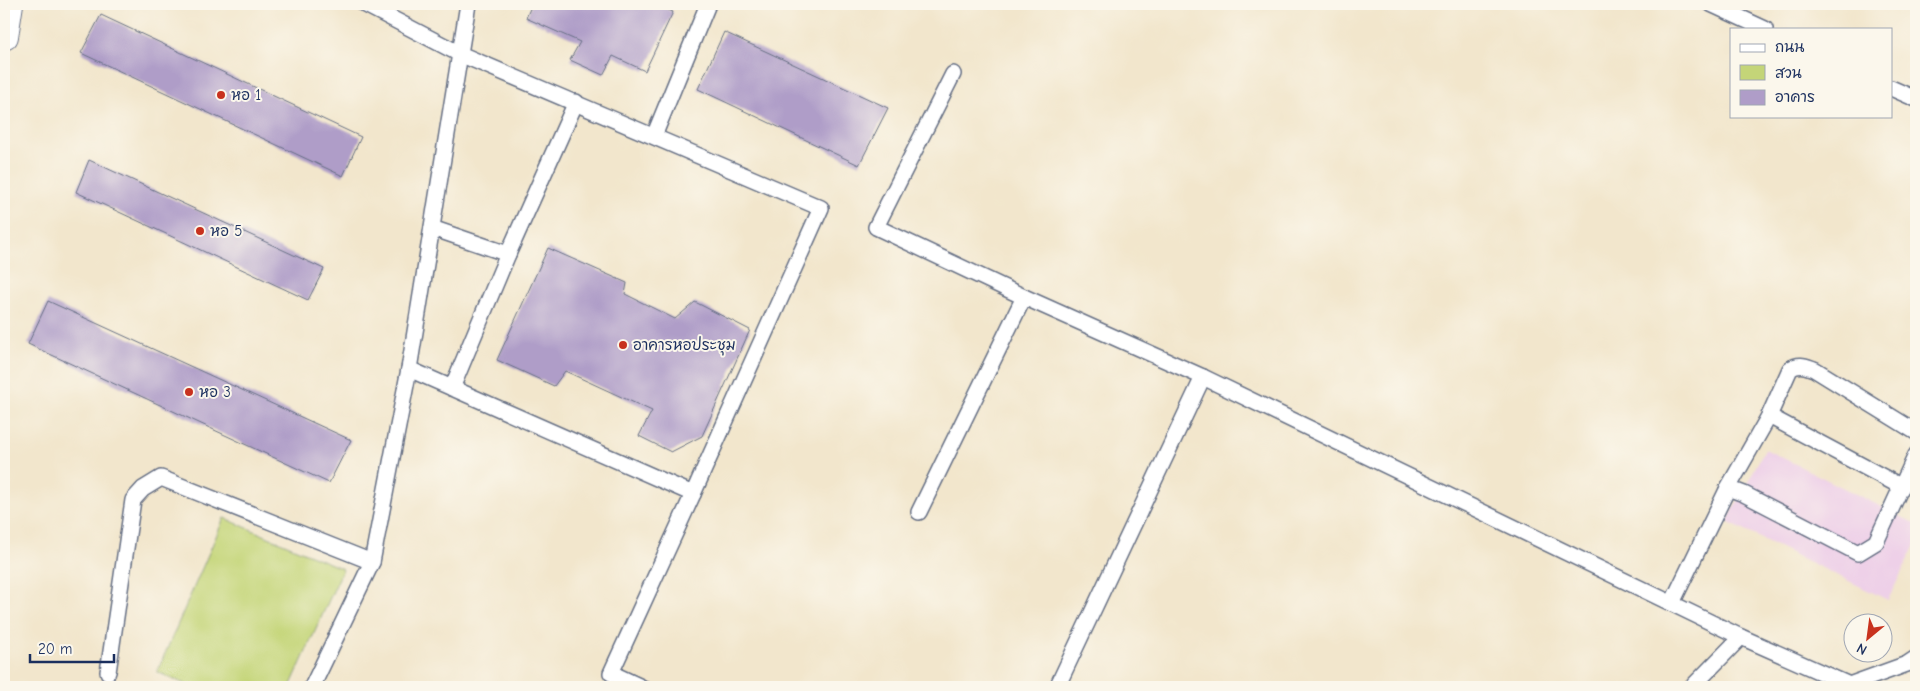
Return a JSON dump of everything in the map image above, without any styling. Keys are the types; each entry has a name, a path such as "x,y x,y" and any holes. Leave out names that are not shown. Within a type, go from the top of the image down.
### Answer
{"main road":[{"path":"4,36 9,4"}],"lane":[{"path":"364,4 460,54 821,208 611,673 641,687"},
{"path":"312,687 372,562 408,369 468,4"},
{"path":"654,136 708,4"},
{"path":"1711,4 1763,28"},
{"path":"953,74 876,227 1203,377 1741,637 1852,686 1907,664 1916,658"},
{"path":"1892,88 1916,99"},
{"path":"452,388 508,254 576,102"},
{"path":"432,228 508,254"},
{"path":"919,512 1024,296"},
{"path":"1672,603 1728,488 1769,416 1790,369 1802,364 1814,369 1916,432"},
{"path":"408,369 693,494"},
{"path":"1057,687 1203,377"},
{"path":"1769,416 1902,487"},
{"path":"1728,488 1744,494 1858,553 1876,542 1916,455"},
{"path":"108,672 133,500 143,489 161,478 372,562"},
{"path":"1692,687 1741,637"}],"shaded area":[{"path":"1765,449 1916,524 1916,543 1888,600 1727,522"}],"green space":[{"path":"224,518 343,569 290,687 192,687 157,672"}],"building":[{"path":"532,4 655,4 673,12 645,71 613,56 603,75 570,60 580,42 526,18"},
{"name":"หอ 1","path":"101,15 361,137 343,176 81,53"},
{"path":"724,32 888,108 859,165 698,89"},
{"name":"หอ 5","path":"89,160 324,269 308,300 76,192"},
{"name":"อาคารหอประชุม","path":"548,248 627,283 625,294 675,319 695,302 750,330 702,436 671,452 639,436 652,411 565,371 554,386 497,360"},
{"name":"หอ 3","path":"48,301 351,440 329,483 28,344"}],"place":[{"name":"หอ 1","path":"221,95"},
{"name":"หอ 5","path":"200,231"},
{"name":"อาคารหอประชุม","path":"623,345"},
{"name":"หอ 3","path":"189,392"}]}
